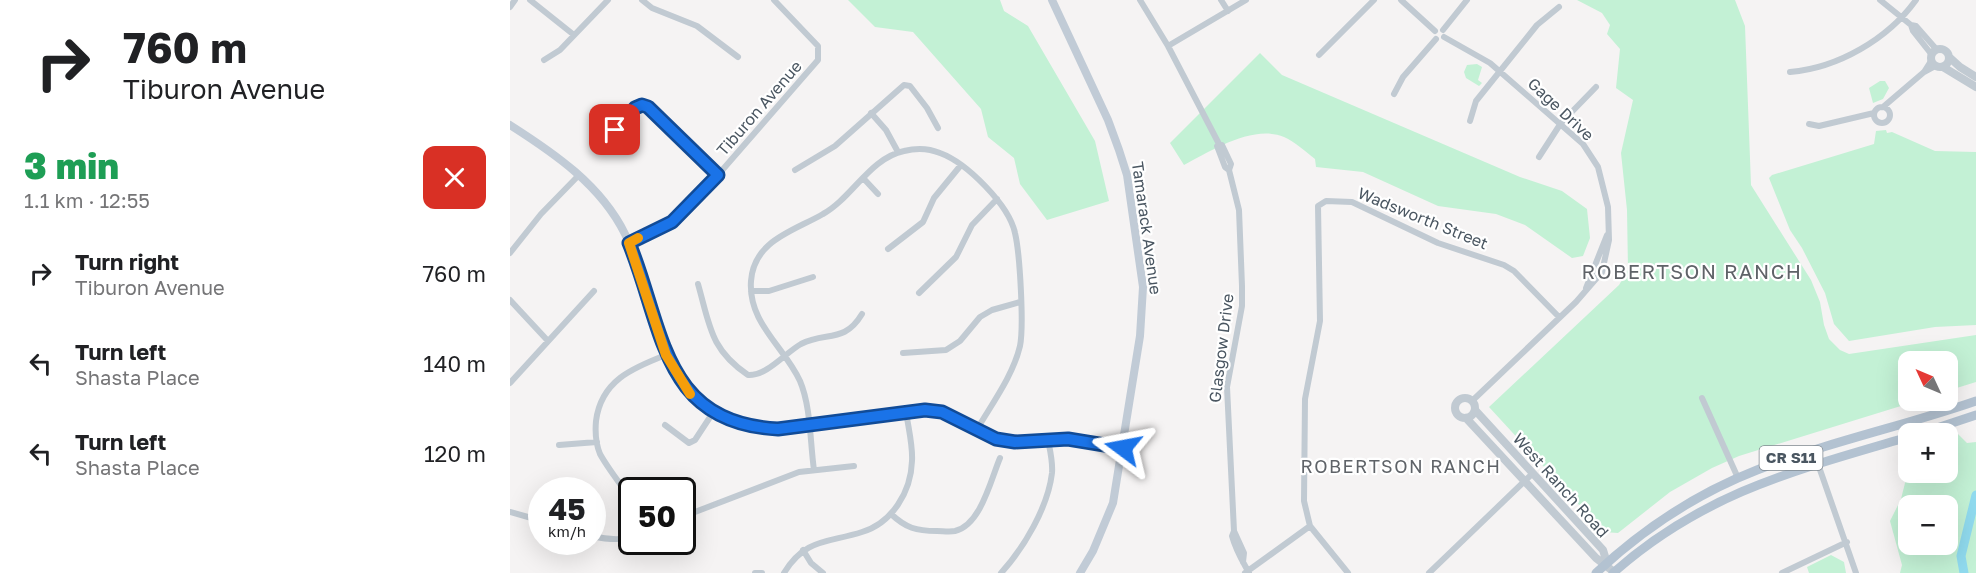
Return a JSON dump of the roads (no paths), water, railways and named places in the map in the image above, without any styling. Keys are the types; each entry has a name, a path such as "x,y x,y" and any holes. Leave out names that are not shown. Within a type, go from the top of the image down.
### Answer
{"main road":[{"name":"Tamarack Avenue","path":"1052,0 1108,120 1127,175 1143,288 1143,309 1113,503 1093,551 1080,573"},
{"path":"510,125 550,150 579,175 607,206 629,243 666,355 689,392 732,422 754,428 778,429 925,410 942,412 996,439 1015,442 1089,440 1123,448"},
{"name":"CR S11","path":"1596,573 1606,563 1675,512 1738,478 1787,459 1976,401"},
{"path":"1950,423 1976,414"},
{"name":"CR S11","path":"1614,573 1681,521 1761,482 1898,440"}],"street":[{"path":"510,7 515,0"},
{"path":"530,0 574,35"},
{"path":"544,60 560,50 608,0"},
{"path":"642,0 652,8 698,26 738,57"},
{"name":"Tiburon Avenue","path":"629,243 672,222 718,175 818,60 818,46 774,0"},
{"name":"Glasgow Drive","path":"1140,0 1168,46 1219,144 1217,146 1225,167 1229,170 1239,210 1242,306 1227,387 1234,531 1232,536 1238,545 1238,557 1243,562 1247,573"},
{"path":"1221,0 1228,11"},
{"path":"1168,46 1246,0"},
{"path":"1319,55 1374,0"},
{"path":"1401,0 1435,31 1444,33"},
{"path":"1394,94 1403,77 1444,33 1467,0"},
{"path":"1880,0 1911,25 1936,60 1976,87"},
{"path":"1790,72 1810,70 1863,48 1902,18 1916,0"},
{"path":"1470,121 1476,102 1537,25 1558,7"},
{"path":"1435,31 1436,39"},
{"name":"Gage Drive","path":"1444,33 1500,72 1583,144 1598,167 1608,207 1607,234 1600,262 1592,267 1586,289 1472,401"},
{"path":"1809,124 1819,126 1874,113 1924,72 1943,50 1960,67 1976,77"},
{"path":"1936,60 1948,63 1949,57"},
{"path":"795,170 835,146 900,87 910,86 927,108 938,128"},
{"path":"1539,157 1561,123 1596,87"},
{"path":"1874,113 1876,120 1882,123 1889,119 1893,99"},
{"path":"615,130 635,108 642,105 648,107 718,175"},
{"path":"1883,107 1889,111"},
{"path":"871,113 886,130 898,152"},
{"path":"814,470 799,379 759,322 751,291 754,268 768,244 779,236 829,211 898,152 925,149 940,153 961,165 997,199 1008,215 1015,233 1020,302 1019,349 1012,368 976,431"},
{"path":"888,249 923,222 934,198 961,165"},
{"path":"510,253 540,214 579,175"},
{"path":"864,179 878,194"},
{"path":"919,293 956,256 972,225 997,199"},
{"name":"Wadsworth Street","path":"1310,526 1305,501 1304,424 1305,399 1320,321 1316,211 1318,206 1326,201 1352,202 1438,243 1504,265 1514,271 1559,318"},
{"path":"751,291 769,291 813,278"},
{"path":"698,284 715,343 731,363 748,375 753,375 806,342 842,334 862,314"},
{"path":"510,383 594,291"},
{"path":"510,300 548,341"},
{"path":"903,353 946,350 960,341 980,317 992,310 1020,302"},
{"path":"618,479 600,453 597,442 598,410 611,386 636,366 666,355"},
{"path":"1702,398 1738,478"},
{"path":"1463,399 1472,401 1475,410 1472,416 1466,418 1458,415 1456,405 1463,399"},
{"name":"West Ranch Road","path":"1475,410 1603,551 1606,563"},
{"path":"665,425 689,442 695,440 714,411"},
{"path":"784,573 803,550 827,539 862,532 891,514 907,489 913,461 906,411"},
{"name":"West Ranch Road","path":"1466,418 1596,558 1606,563"},
{"path":"1001,573 1020,547 1046,499 1052,471 1048,440"},
{"path":"560,445 597,442"},
{"path":"891,514 904,526 918,531 954,531 963,528 976,514 1000,458"},
{"path":"1818,464 1856,573"},
{"path":"696,511 783,477 814,470 854,466"},
{"path":"1429,573 1532,474"},
{"path":"510,512 528,517"},
{"path":"1247,573 1310,526 1345,572"},
{"path":"1782,573 1847,542"},
{"path":"803,550 811,563 823,573"},
{"path":"1606,563 1614,573"},
{"path":"755,573 762,573"}],"waterway":[{"path":"1964,573 1961,556 1976,495"}],"district":[{"name":"ROBERTSON RANCH","path":"1692,272"},
{"name":"ROBERTSON RANCH","path":"1401,467"}]}
